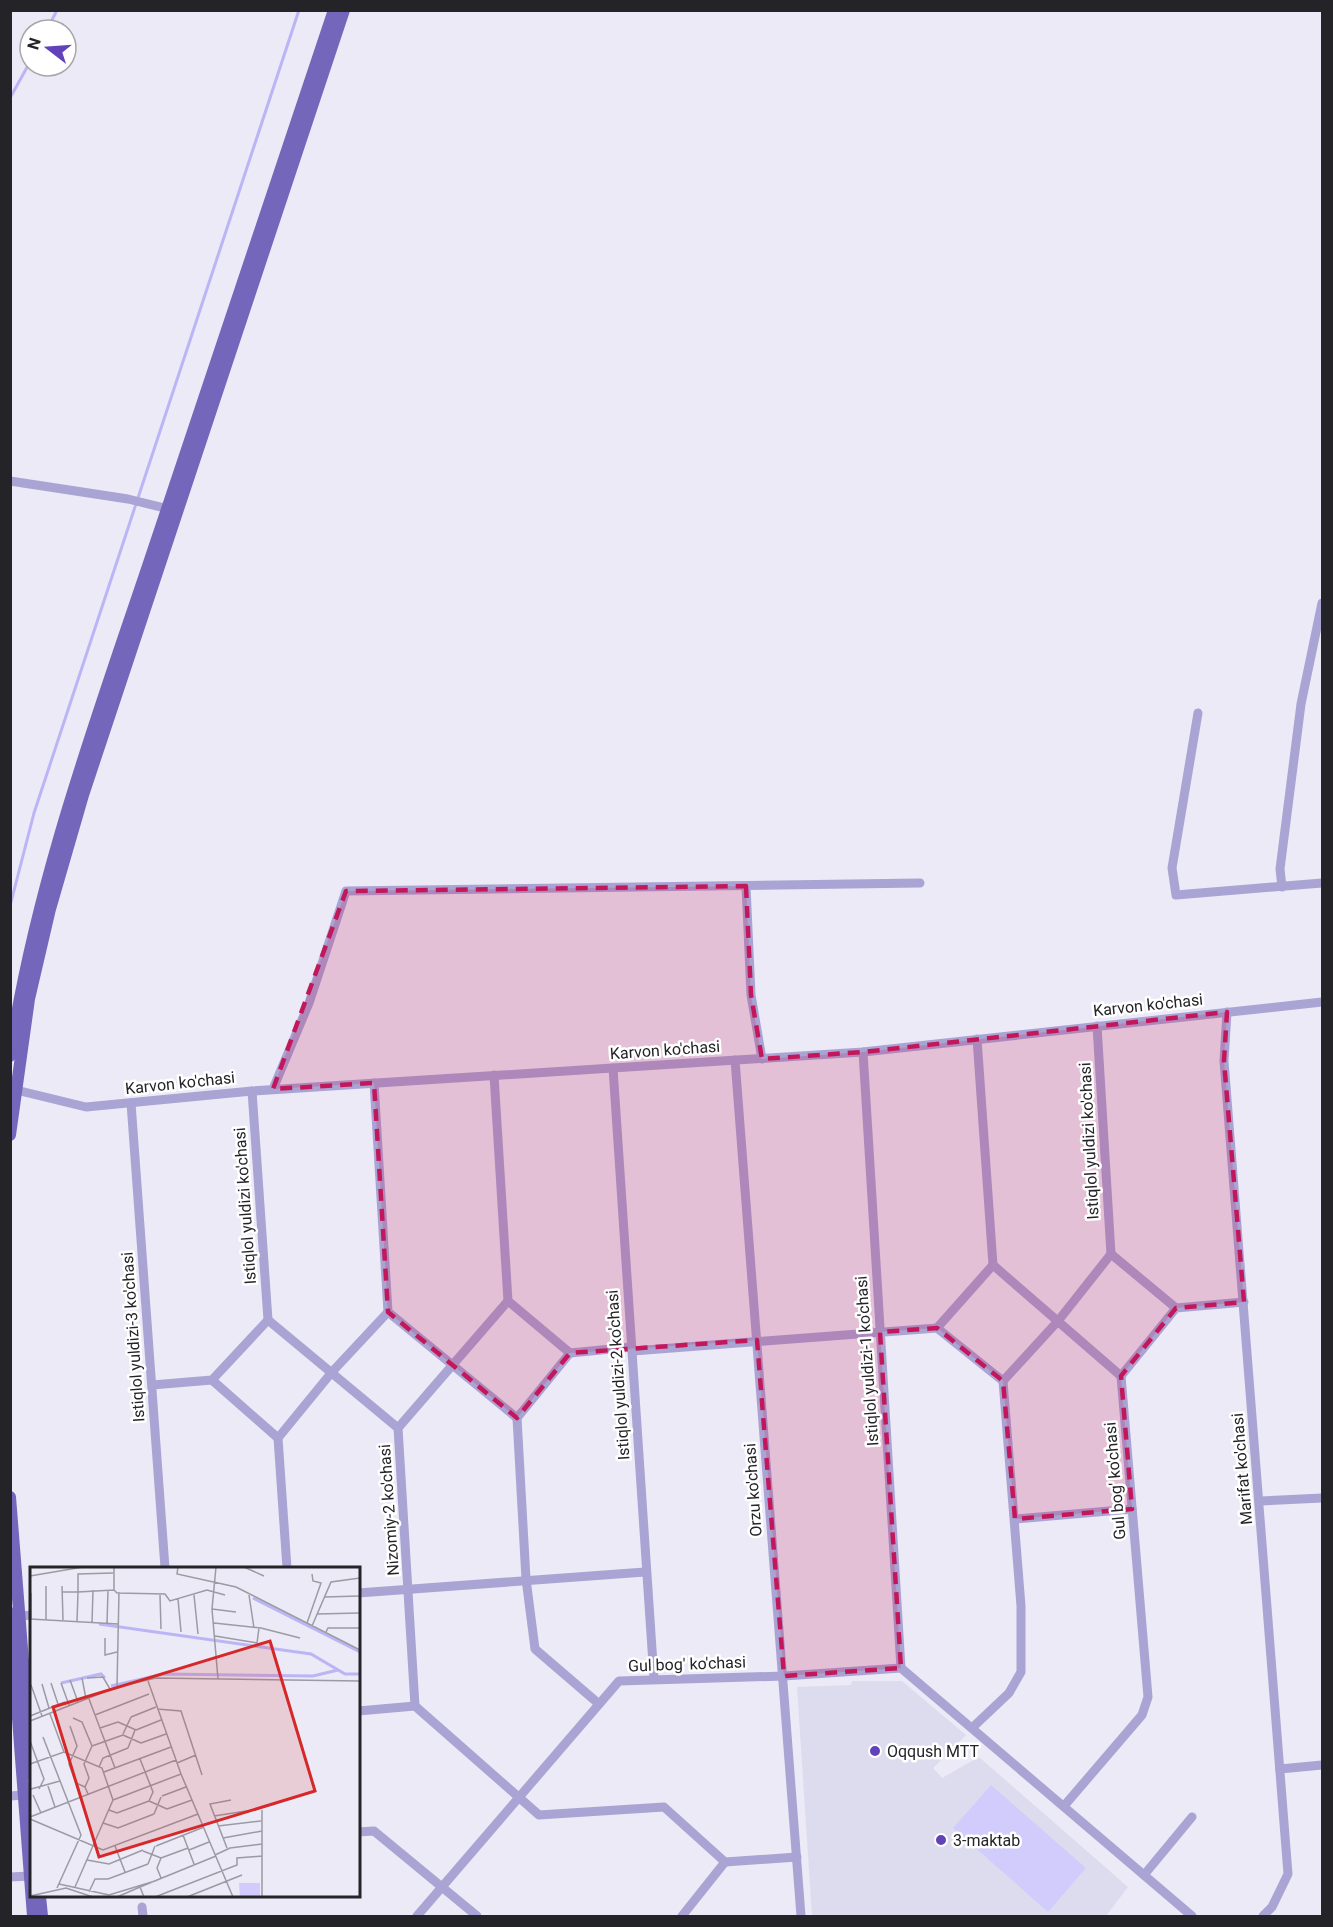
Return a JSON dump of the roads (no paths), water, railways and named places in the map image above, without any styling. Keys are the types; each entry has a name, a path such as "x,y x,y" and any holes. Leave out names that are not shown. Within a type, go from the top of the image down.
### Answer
{"main road":[{"path":"10,1136 13,1089 29,999 50,909 83,795 173,510 334,10"},
{"path":"10,1056 26,966 50,869 90,737 173,510 344,10"},
{"path":"10,1497 30,1746"},
{"path":"21,1615 11,1638 14,1715 24,1795 30,1876"},
{"path":"32,1897 33,1917"},
{"path":"40,1897 42,1917"}],"street":[{"path":"10,481 128,499 173,510"},
{"path":"1282,887 1280,869 1301,704 1323,603"},
{"path":"1198,713 1172,868 1176,895 1323,884"},
{"path":"273,1089 309,1003 346,891 920,884"},
{"path":"746,886 750,983 762,1059"},
{"name":"Karvon ko'chasi","path":"13,1089 86,1107 273,1089 863,1052 1323,1002"},
{"name":"Marifat ko'chasi","path":"1227,1012 1224,1061 1288,1874 1272,1907 1263,1917"},
{"name":"Istiqlol yuldizi ko'chasi","path":"1097,1026 1110,1254"},
{"path":"977,1040 993,1265 1121,1376 1176,1308"},
{"name":"Istiqlol yuldizi-1 ko'chasi","path":"863,1052 902,1668"},
{"name":"Orzu ko'chasi","path":"735,1060 801,1917"},
{"name":"Istiqlol yuldizi-2 ko'chasi","path":"613,1068 633,1349 645,1572 654,1679"},
{"path":"152,1385 212,1380 268,1320 398,1428 450,1365 508,1301 494,1075"},
{"path":"374,1083 388,1312 517,1418"},
{"name":"Istiqlol yuldizi ko'chasi","path":"252,1091 268,1320"},
{"name":"Istiqlol yuldizi-3 ko'chasi","path":"131,1103 165,1567"},
{"path":"1003,1381 1058,1321 1110,1254 1176,1308 1244,1302"},
{"path":"937,1328 993,1265"},
{"path":"508,1301 570,1353 937,1328 1003,1381 1021,1606 1021,1672 1009,1693 972,1728"},
{"path":"286,1567 278,1438 332,1372 388,1312"},
{"path":"570,1353 517,1418 526,1579 536,1649 599,1704"},
{"name":"Gul bog' ko'chasi","path":"1064,1806 1129,1732 1142,1715 1148,1697 1121,1376"},
{"path":"212,1380 278,1438"},
{"name":"Nizomiy-2 ko'chasi","path":"398,1428 410,1590 415,1706"},
{"path":"1260,1501 1323,1498"},
{"path":"1015,1520 1132,1509"},
{"name":"Nizomiy-2 ko'chasi","path":"360,1593 645,1572"},
{"path":"902,1668 1192,1917"},
{"name":"Gul bog' ko'chasi","path":"417,1917 619,1681 784,1676 902,1668"},
{"path":"360,1711 415,1706 539,1815 664,1808 725,1862 797,1857"},
{"path":"1280,1769 1323,1765"},
{"path":"10,1796 24,1795"},
{"path":"1144,1875 1192,1817"},
{"path":"360,1832 374,1831 477,1917"},
{"path":"682,1917 725,1862"},
{"path":"10,1877 30,1876"}],"waterway":[{"path":"53,18 57,10"},
{"path":"10,906 34,813 299,10"},
{"path":"10,98 21,78"}],"place":[{"name":"Oqqush MTT","path":"875,1751"},
{"name":"3-maktab","path":"941,1840"}]}
